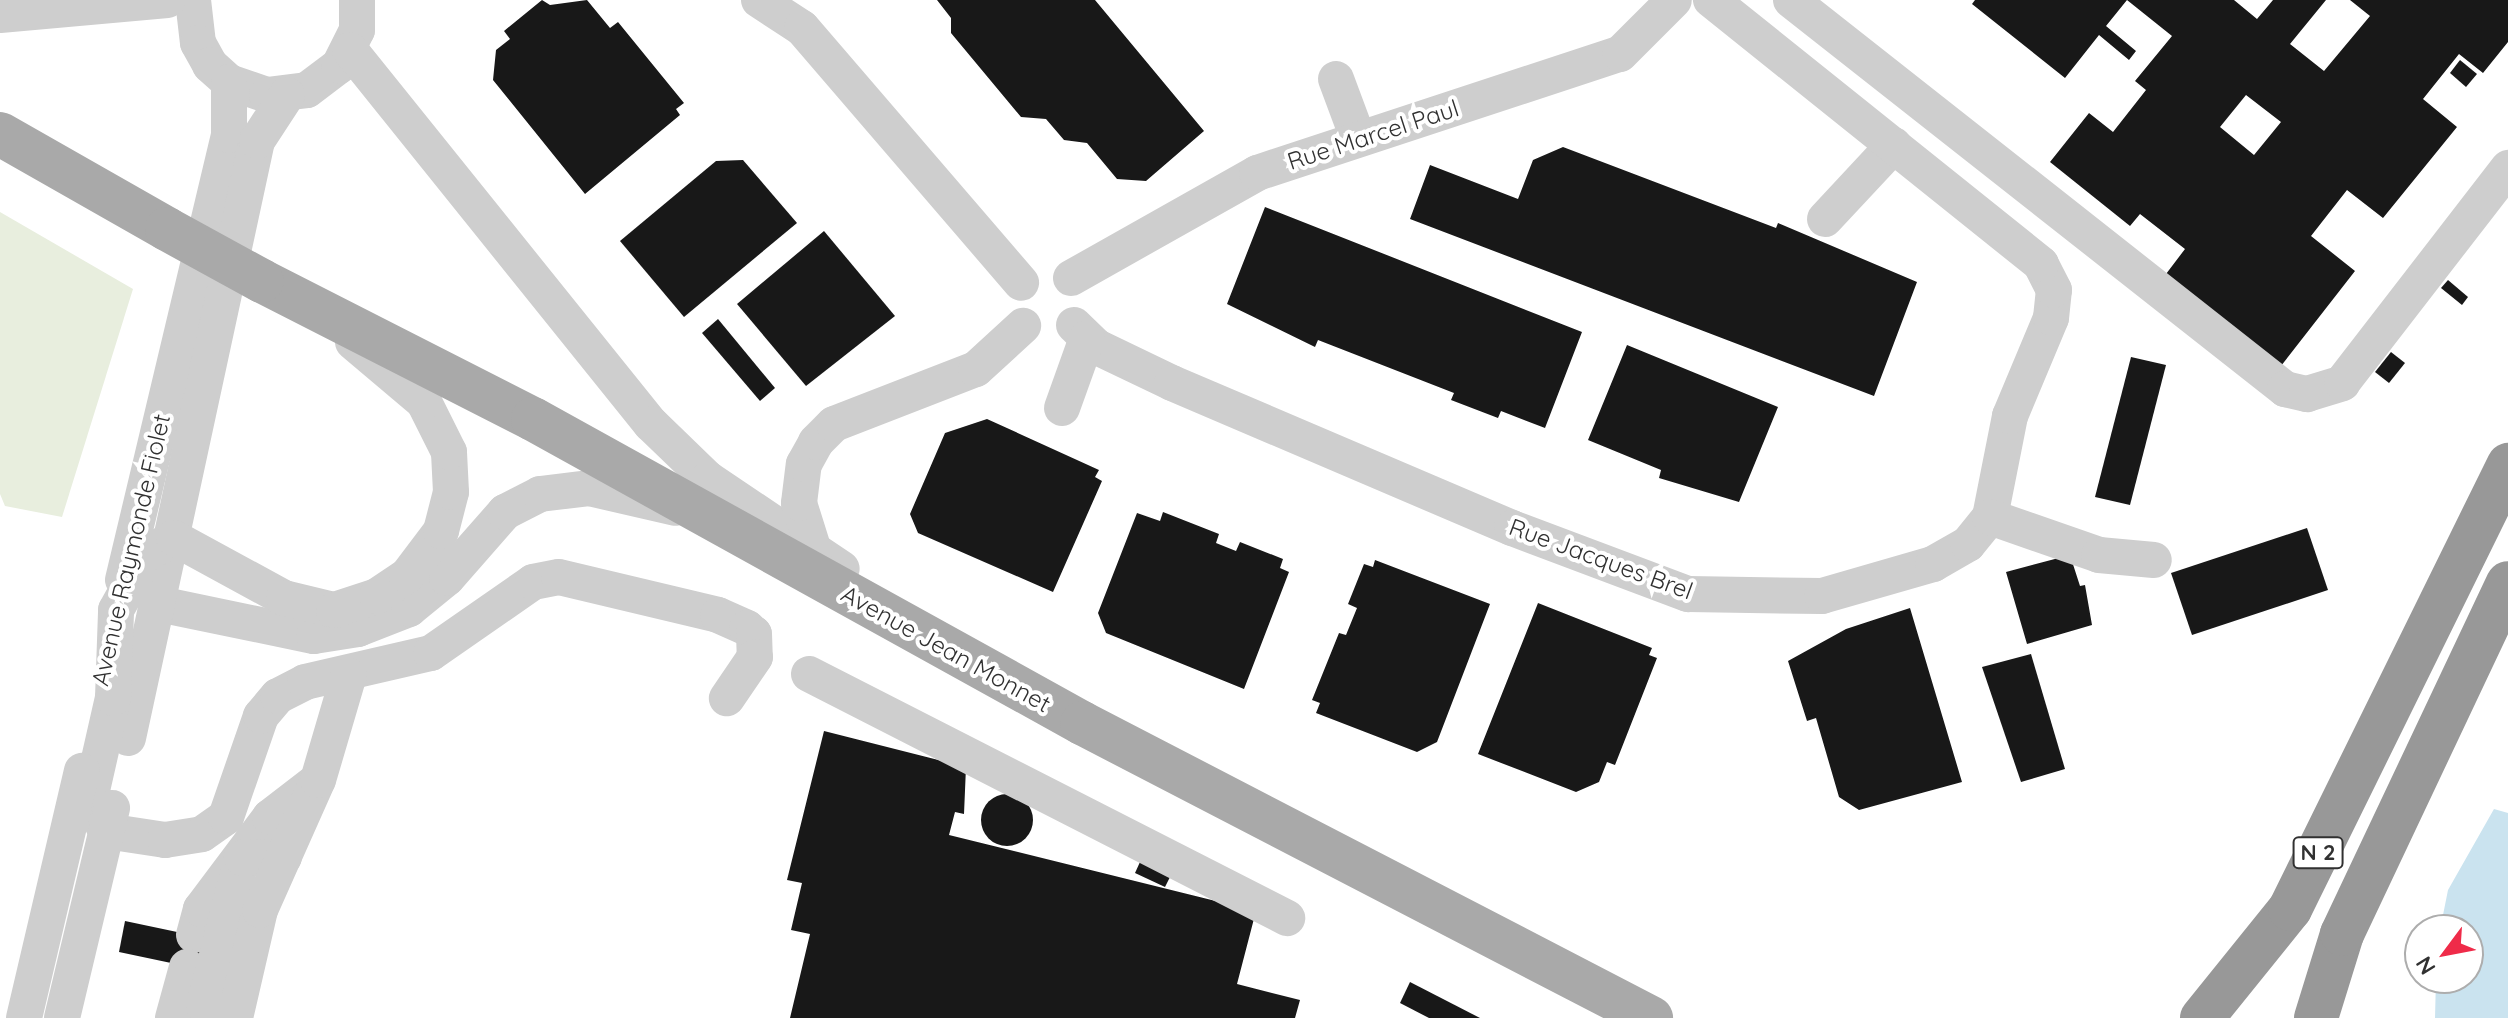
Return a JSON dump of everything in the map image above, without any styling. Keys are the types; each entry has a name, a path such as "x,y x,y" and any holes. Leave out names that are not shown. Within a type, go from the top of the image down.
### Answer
{"highway":[{"name":"N 2","path":"2202,1018 2290,909 2508,465"},
{"name":"N 2","path":"2316,1018 2342,934 2508,583"}],"main road":[{"name":"Avenue Jean Monnet","path":"0,134 262,281 713,517 1082,723 1649,1015"}],"street":[{"path":"0,15 167,0"},
{"path":"193,0 198,43 229,82 267,95 287,95 324,80 350,50 357,0"},
{"path":"759,0 802,28 1021,283"},
{"name":"Rue Marcel Paul","path":"1071,278 1257,173 1620,54 1674,0"},
{"path":"1711,0 2041,264 2054,290 2051,318 2010,416 1990,517 2099,555 2154,560"},
{"path":"1791,0 2285,389 2307,394 2342,383 2508,168"},
{"path":"350,50 651,424 708,479 1082,723"},
{"path":"1336,79 1358,138"},
{"name":"Avenue Raymonde Fiolet","path":"24,1018 59,877 116,610 229,135 229,82"},
{"name":"Avenue Raymonde Fiolet","path":"62,1018 159,604 161,546 257,141 287,95"},
{"path":"1825,219 1894,145"},
{"path":"1062,408 1081,332 1082,306 1071,278 1045,270 1021,283 1014,305 1023,326 1043,337 1081,332"},
{"path":"161,546 284,598 334,610 377,596 407,576 441,531 451,492 449,452 424,402 378,359 262,281"},
{"path":"814,551 799,503 804,464 816,442 834,424 976,369 1023,326"},
{"name":"Rue Jacques Brel","path":"1081,332 1172,383 1357,463 1688,594 1822,596 1933,564 1968,544 1990,517"},
{"path":"106,831 90,799 113,698 116,610 161,546 173,419 174,361"},
{"path":"159,604 314,636 343,632 409,609 447,578 505,512 540,494 589,488 713,517"},
{"path":"106,831 165,840 202,834 226,817 261,716 278,696 305,682 349,675 431,653 501,599 559,577 718,615 754,634 755,657 727,698"},
{"path":"809,674 1287,918"},
{"path":"235,1018 260,910 318,780 334,715 349,675"},
{"path":"305,682 334,715"},
{"path":"173,1018 201,909 270,817 318,780"},
{"path":"40,1018 64,917 59,877 106,831"},
{"path":"242,858 284,857"},
{"path":"207,1018 204,1006 242,858"}],"green space":[{"path":"0,212 133,289 62,517 5,506 0,494"}],"water":[{"path":"2494,809 2508,813 2508,1018 2435,1018 2436,994 2484,994 2484,914 2443,914 2448,890"}],"building":[{"path":"542,0 550,5 587,0 610,28 618,22 684,103 676,109 680,115 585,194 493,80 496,50 510,39 504,31"},
{"path":"937,0 1095,0 1204,131 1146,181 1117,179 1087,143 1064,140 1046,119 1021,117 951,33 951,18"},
{"path":"1975,0 2127,0 2106,26 2136,51 2129,60 2099,35 2065,78 1972,4"},
{"path":"2127,0 2234,0 2257,19 2273,0 2326,0 2290,44 2324,71 2370,16 2350,0 2508,0 2508,42 2483,73 2459,54 2423,99 2457,127 2383,218 2347,190 2311,236 2355,271 2281,366 2166,274 2185,249 2140,214 2130,226 2050,162 2089,113 2113,132 2146,90 2135,81 2172,36","holes":["2246,95 2281,122 2254,155 2220,127"]},
{"path":"2460,60 2477,74 2466,87 2450,73"},
{"path":"1563,147 1776,228 1778,223 1917,282 1874,396 1410,219 1430,165 1518,199 1533,160"},
{"path":"743,160 797,223 684,317 620,241 716,161"},
{"path":"1265,207 1582,332 1545,428 1501,411 1498,418 1451,400 1454,393 1318,340 1315,347 1227,304"},
{"path":"824,231 895,316 806,386 737,304"},
{"path":"2448,280 2468,297 2462,305 2441,288"},
{"path":"718,319 775,388 760,401 702,333"},
{"path":"1627,345 1778,407 1739,502 1659,478 1661,470 1588,440"},
{"path":"2391,352 2405,363 2389,383 2375,372"},
{"path":"2131,357 2166,365 2130,505 2095,497"},
{"path":"987,419 1099,470 1095,477 1102,481 1053,592 918,533 910,514 945,433"},
{"path":"1163,512 1219,534 1216,543 1236,551 1240,542 1283,559 1280,568 1289,572 1244,689 1106,633 1098,613 1137,513 1160,521"},
{"path":"2307,528 2328,590 2192,635 2171,573"},
{"path":"2070,555 2080,586 2085,585 2092,625 2027,644 2006,572"},
{"path":"1375,560 1490,604 1437,742 1417,752 1316,713 1320,703 1312,700 1339,633 1346,635 1357,608 1348,604 1364,564 1373,567"},
{"path":"1538,603 1652,648 1649,655 1657,658 1615,765 1607,762 1599,782 1576,792 1478,754"},
{"path":"1910,608 1962,782 1859,810 1839,797 1816,718 1807,721 1788,661 1846,629"},
{"path":"2031,654 2065,769 2021,782 1982,667"},
{"path":"824,731 966,767 964,814 955,812 949,835 1256,911 1237,984 1300,1000 1295,1018 790,1018 810,934 791,930 802,883 787,880"},
{"path":"1007,794 1025,802 1033,820 1025,838 1007,846 989,838 981,820 989,802"},
{"path":"1140,862 1170,877 1165,887 1135,873"},
{"path":"125,921 234,944 228,975 119,952"},
{"path":"1410,982 1480,1018 1429,1018 1400,1003"}]}
